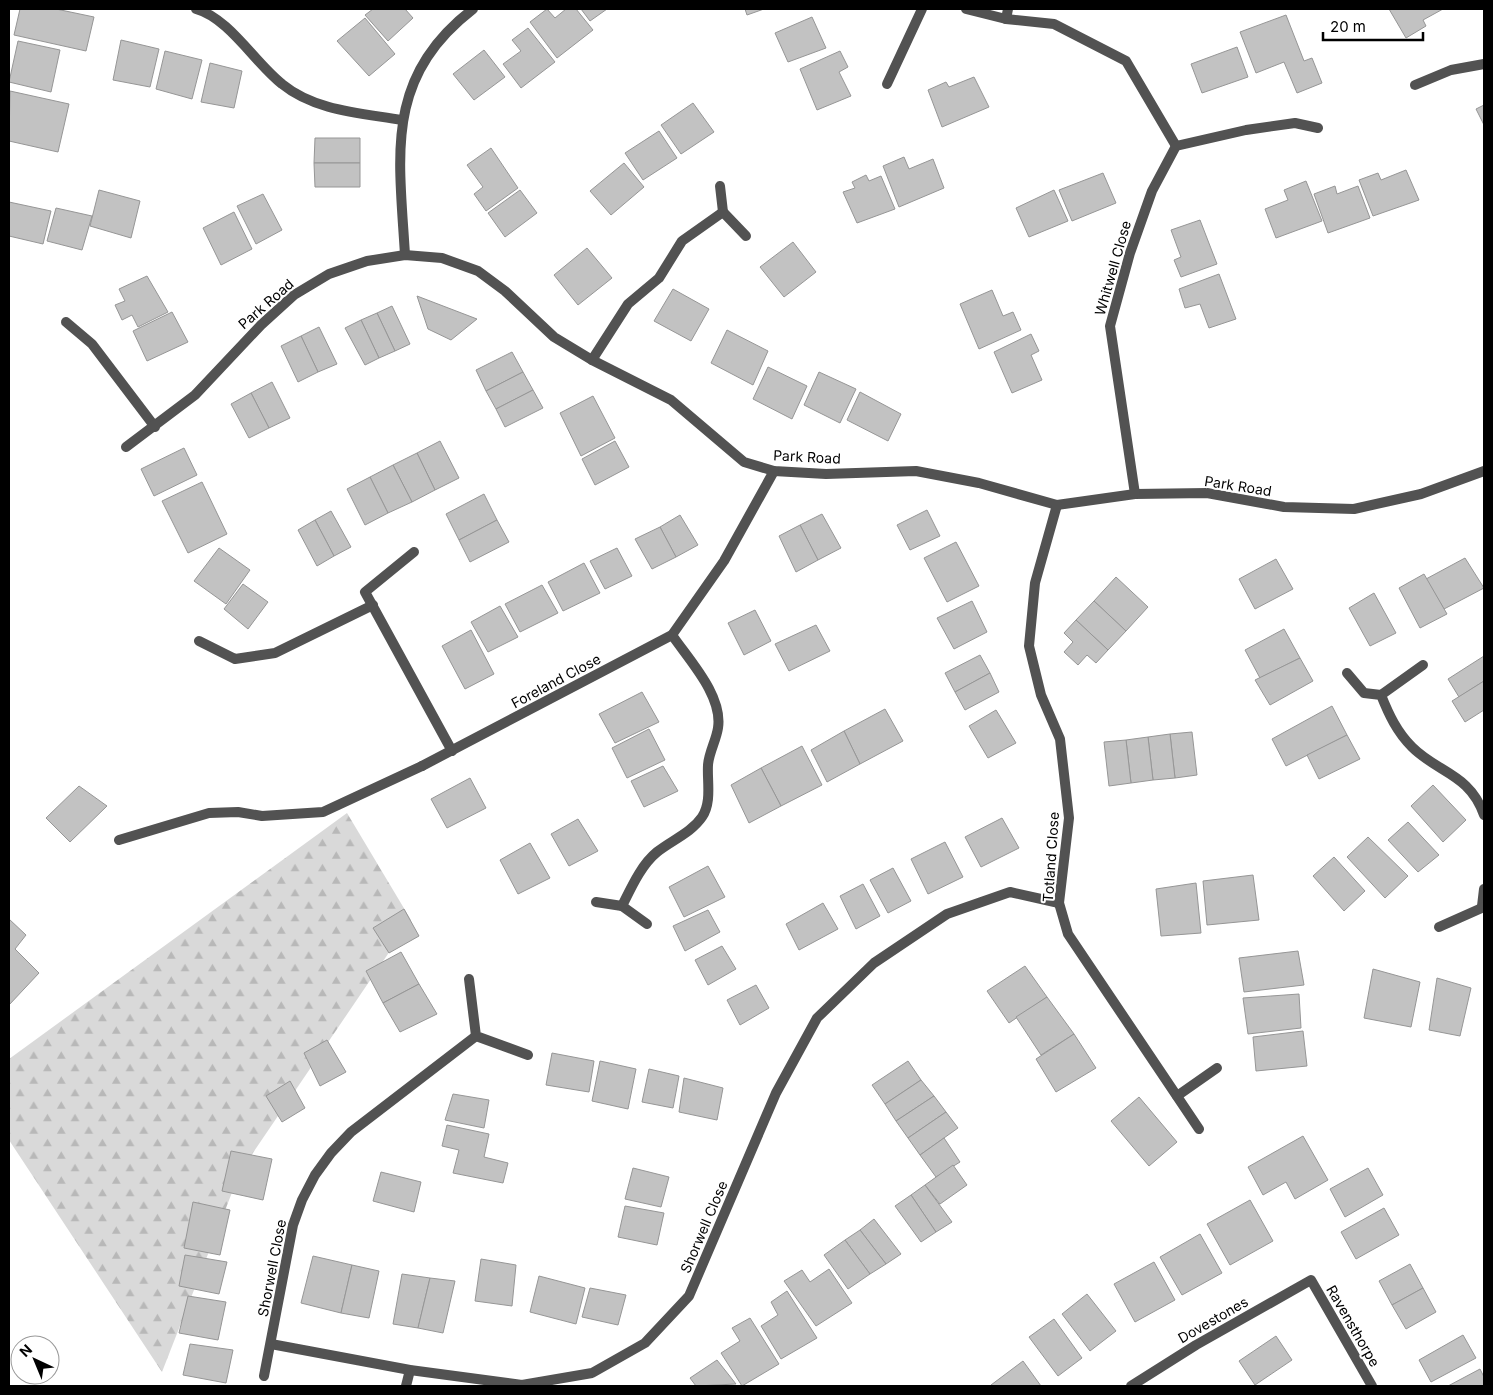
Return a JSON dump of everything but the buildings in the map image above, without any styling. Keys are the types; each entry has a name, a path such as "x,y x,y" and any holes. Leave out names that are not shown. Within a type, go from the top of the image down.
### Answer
{"street":[{"path":"196,9 217,20 281,84 304,99 331,108 402,120"},
{"path":"405,255 399,155 402,120 418,69 450,27 473,9"},
{"path":"887,84 922,9"},
{"path":"966,9 1007,14 1054,24 1126,61 1176,146 1246,130 1295,123 1318,128"},
{"path":"1415,85 1451,70 1484,64"},
{"name":"Whitwell Close","path":"1135,494 1110,326 1136,235 1152,191 1176,146"},
{"path":"720,186 723,212 746,236"},
{"path":"592,360 628,304 659,278 682,241 723,212"},
{"name":"Park Road","path":"126,447 195,396 261,325 294,295 329,274 367,261 405,255 442,258 478,271 505,291 554,337 592,360 671,400 744,462 774,471 826,474 916,471 979,483 1057,505 1135,494 1207,493 1284,507 1354,508 1421,494 1484,471"},
{"path":"66,322 92,344 155,426"},
{"name":"Foreland Close","path":"120,840 209,813 238,812 262,816 323,812 452,751 672,636 724,561 774,471"},
{"name":"Totland Close","path":"1057,505 1035,583 1028,646 1041,695 1060,738 1070,818 1058,903 1068,934 1199,1129"},
{"path":"414,552 365,592 452,751"},
{"path":"199,640 235,659 275,653 373,605"},
{"path":"622,906 644,867 655,853 690,830 703,816 708,798 708,763 718,728 719,710 713,695 672,636"},
{"path":"1347,673 1364,693 1381,694 1423,665"},
{"path":"1381,694 1394,726 1414,749 1464,784 1480,804 1484,815"},
{"path":"1439,927 1483,907 1484,889"},
{"name":"Shorwell Close","path":"271,1344 410,1370 522,1385 592,1373 645,1343 689,1296 776,1094 817,1018 874,963 948,914 1010,892 1058,903"},
{"path":"596,902 622,906 647,924"},
{"path":"469,979 476,1036 528,1055"},
{"name":"Shorwell Close","path":"264,1376 293,1225 302,1200 315,1175 331,1153 351,1132 476,1036"},
{"path":"1176,1096 1218,1068"},
{"name":"Dovestones","path":"1132,1386 1196,1345 1311,1280"},
{"name":"Ravensthorpe","path":"1311,1280 1372,1386"},
{"path":"406,1386 410,1370"}],"green space":[{"path":"347,813 411,920 240,1172 162,1372 9,1140 9,1059"}]}
